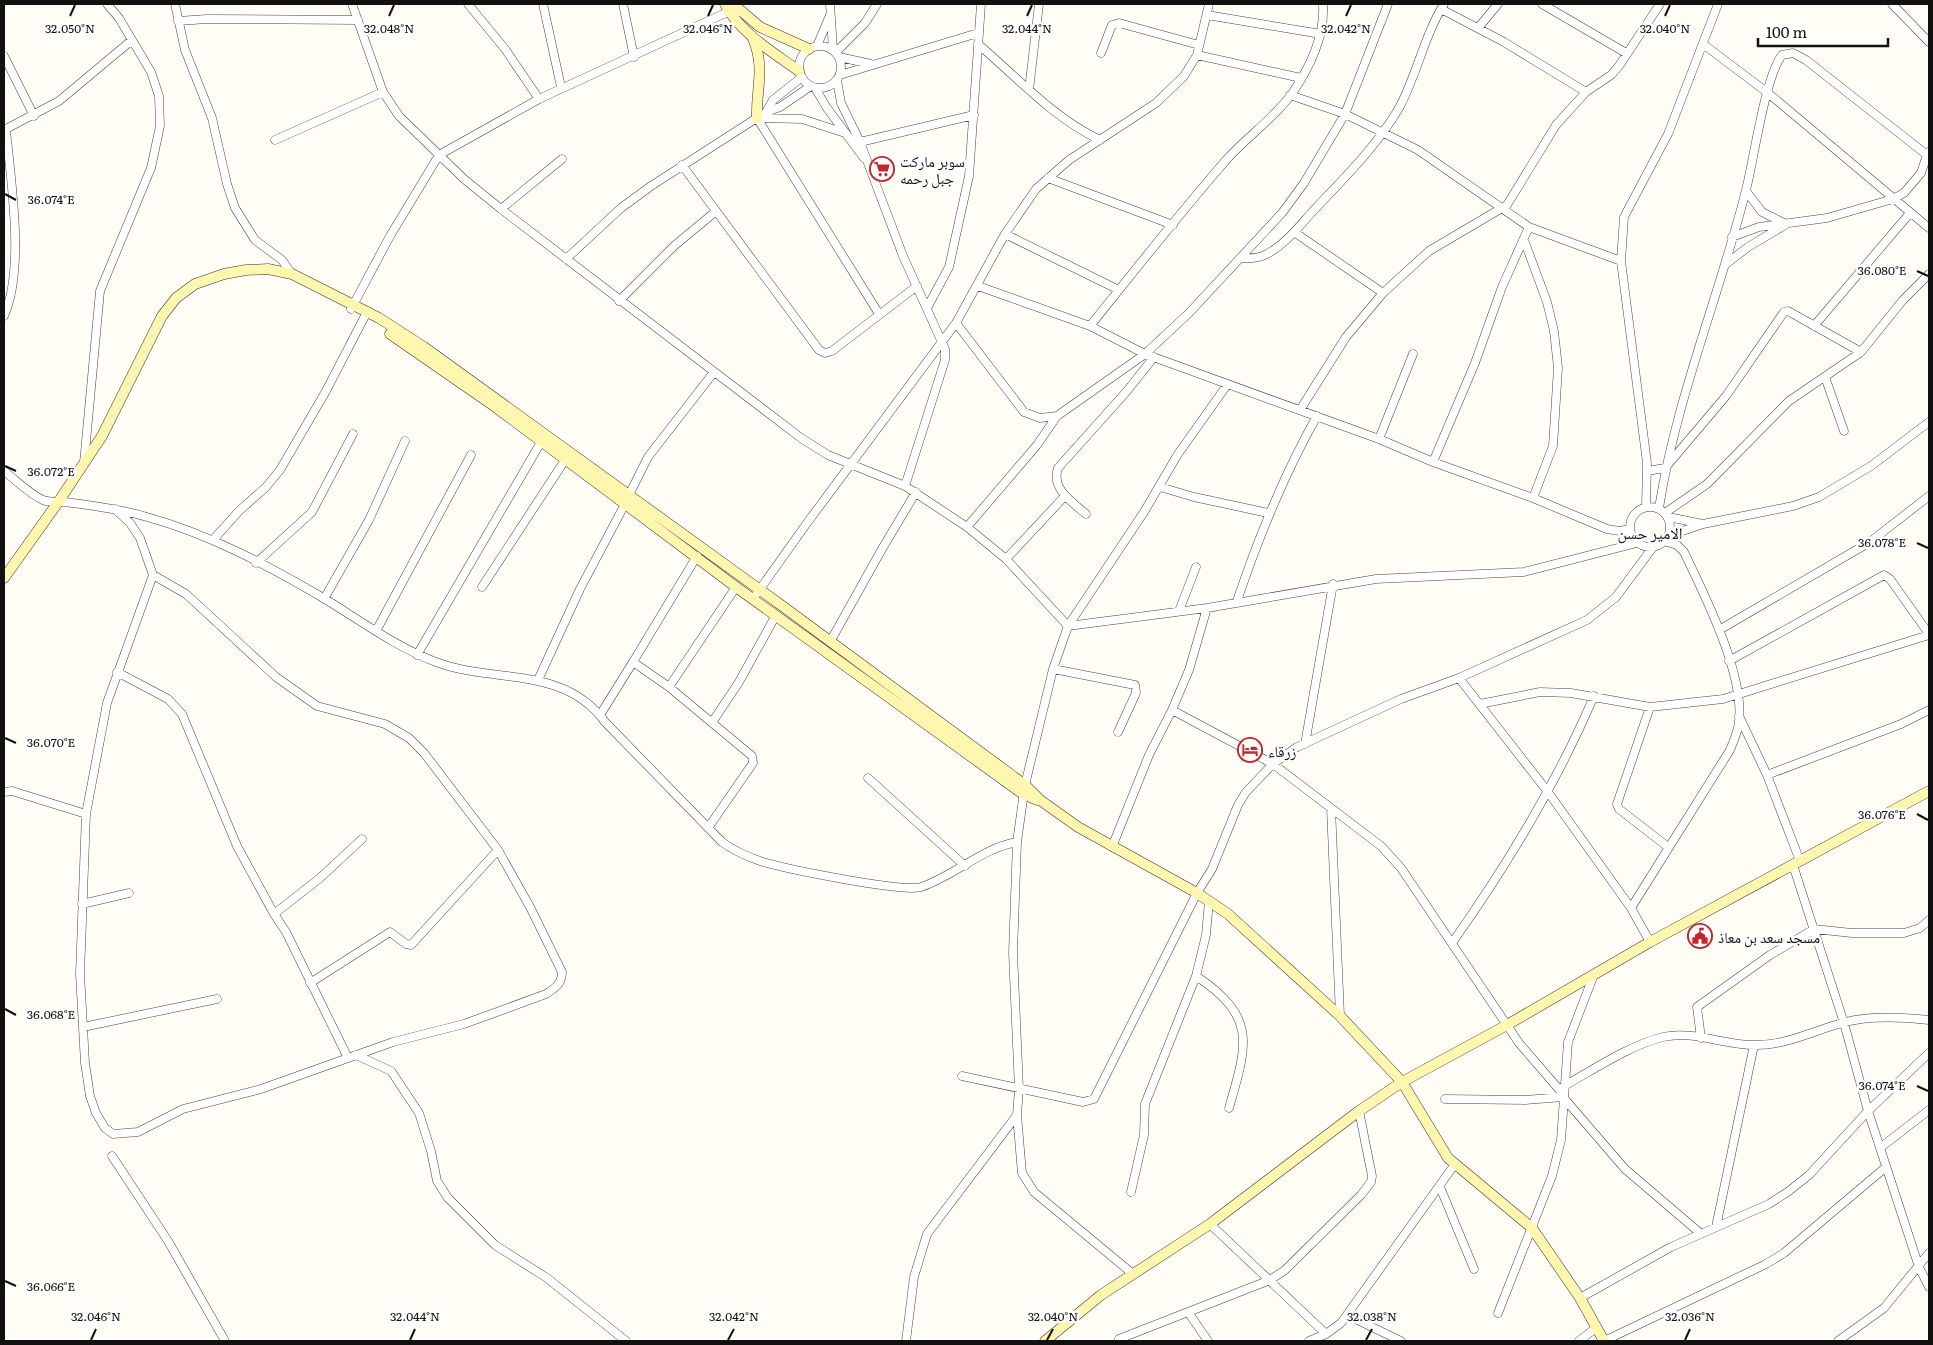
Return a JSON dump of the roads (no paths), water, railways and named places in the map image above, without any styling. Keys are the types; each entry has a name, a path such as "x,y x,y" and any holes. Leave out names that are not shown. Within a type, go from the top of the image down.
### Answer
{"street":[{"path":"84,464 100,291 151,168 159,139 160,126 157,90 151,72 107,4"},
{"path":"175,4 193,72 212,118 227,184 235,208 255,240 282,260 292,274"},
{"path":"352,4 383,92 395,112 439,155 501,209 801,438 850,465 905,486 967,527 1006,560 1068,626"},
{"path":"468,4 505,49 539,99"},
{"path":"542,4 561,88"},
{"path":"623,4 634,57"},
{"path":"830,4 841,103 860,142 916,286 943,340 945,360 905,486"},
{"path":"836,53 865,23 877,4"},
{"path":"927,308 947,274 952,259 968,176 981,4"},
{"path":"1029,90 1039,4"},
{"path":"753,599 956,323 1005,234 1036,189 1100,140 1135,118 1162,97 1184,76 1197,54 1209,4"},
{"path":"1090,326 1228,159 1290,95 1301,78 1324,23 1323,4"},
{"path":"967,527 1037,445 1057,416 1145,354 1189,313 1282,213 1304,183 1345,114 1388,4"},
{"path":"1478,28 1498,4"},
{"path":"1542,4 1626,53"},
{"path":"1646,507 1648,471 1621,261 1624,217 1665,140 1718,4"},
{"path":"1892,4 1929,42"},
{"path":"1300,410 1346,337 1383,293 1429,251 1501,210 1512,198 1556,125 1586,92 1611,75 1656,5"},
{"path":"350,306 394,228 439,155 539,99 634,57 731,7"},
{"path":"731,7 752,35 813,87 869,164"},
{"path":"731,7 760,28 813,47 871,64"},
{"path":"1241,258 1253,258 1266,254 1294,232 1356,165 1383,132 1403,100 1433,22 1442,7 1586,92"},
{"path":"766,112 773,100 800,74 801,58 813,47 830,13"},
{"path":"1206,15 1320,34"},
{"path":"178,21 207,19 358,20"},
{"path":"1101,53 1112,25 1119,24 1199,45"},
{"path":"566,259 621,208 682,165 766,112 780,107 813,87 827,87 838,78 871,64 978,33"},
{"path":"752,35 757,47 761,73 757,118 879,314"},
{"path":"4,316 12,282 15,235 5,130 34,116 78,86 132,40"},
{"path":"978,44 1029,90 1068,121 1100,140"},
{"path":"1703,44 1768,93 1929,228"},
{"path":"1666,538 1670,523 1664,513 1665,468 1694,362 1726,264 1732,237 1746,190 1768,93 1779,58 1785,53 1793,53 1820,70 1928,153 1920,173 1904,192 1893,199 1826,218 1759,228 1732,237"},
{"path":"1197,54 1301,78"},
{"path":"4,56 34,116"},
{"path":"275,140 383,92"},
{"path":"1290,95 1345,114 1383,132 1438,163 1528,228 1621,261"},
{"path":"860,142 974,115"},
{"path":"757,118 802,119 845,133"},
{"path":"501,209 562,159"},
{"path":"682,165 819,350 825,353 832,351 916,286"},
{"path":"1048,178 1173,225"},
{"path":"1746,190 1762,212 1786,224"},
{"path":"620,301 674,246 715,212"},
{"path":"1814,326 1910,213"},
{"path":"1726,264 1748,247 1786,224"},
{"path":"1434,462 1475,363 1502,287 1528,228"},
{"path":"1294,232 1383,293"},
{"path":"1005,234 1118,290"},
{"path":"1524,240 1547,302 1554,331 1558,368 1553,446 1533,498"},
{"path":"4,578 59,501 110,423 160,320 176,298 195,284 239,270 268,269 292,274 424,347 627,500 753,599 1024,790 1112,847 1209,901 1270,951 1340,1016 1402,1082 1443,1151 1455,1164 1532,1228 1580,1298 1604,1341 1766,1264 1784,1253 1886,1167"},
{"path":"1664,513 1707,484 1789,401 1862,352 1903,300 1929,274"},
{"path":"978,286 1090,326 1145,354 1379,439 1434,462 1533,498 1606,529 1620,531 1630,529"},
{"path":"1648,471 1665,468 1726,396 1783,313 1788,311 1862,352"},
{"path":"213,540 239,511 266,487 280,470 326,391 366,314"},
{"path":"956,323 1024,412 1040,418 1057,416"},
{"path":"1379,439 1413,354"},
{"path":"1086,514 1065,496 1056,485 1055,478 1058,468 1127,391 1154,357"},
{"path":"538,680 580,589 648,457 714,372"},
{"path":"1824,377 1844,431"},
{"path":"1133,1274 1034,1192 1027,1183 1020,1163 1013,953 1017,842 1024,790 1053,669 1068,626 1160,487 1178,454 1227,385"},
{"path":"1237,602 1268,513 1296,453 1317,416"},
{"path":"962,1076 1083,1102 1094,1099 1197,893 1212,869 1238,804 1246,792 1273,764 1305,744 1401,699 1459,678 1588,620 1602,610 1629,582 1653,547 1666,538 1703,524 1770,512 1819,496 1871,466 1929,422"},
{"path":"256,563 312,512 353,434"},
{"path":"543,438 565,460 760,590 1024,790"},
{"path":"418,654 543,438"},
{"path":"324,599 369,520 405,441"},
{"path":"376,631 471,455"},
{"path":"482,587 565,460"},
{"path":"4,471 44,500 146,516 213,540 324,599 418,654 452,667 538,680 570,690 584,699 708,828 734,850 762,862 898,887 920,887 964,866 999,846 1017,842"},
{"path":"1160,487 1194,498 1268,513"},
{"path":"830,642 916,492"},
{"path":"1006,560 1065,496"},
{"path":"1719,630 1870,542 1929,496"},
{"path":"1637,543 1630,529 1632,517 1636,512 1646,507 1703,524"},
{"path":"115,510 130,523 140,538 153,575 117,672 101,729 86,814 80,974 85,1063 90,1096 96,1113 105,1128 113,1134 138,1132 184,1109 261,1089 352,1057 509,1009 546,994 560,982 560,968 530,907 498,850 424,753 409,738 385,724 317,706 276,678 186,594 153,575"},
{"path":"1631,908 1730,750 1738,726 1738,695 1719,630 1684,552 1678,545 1666,538"},
{"path":"1068,626 1207,608 1333,584 1409,575 1524,572 1637,543 1653,547"},
{"path":"600,715 697,556"},
{"path":"1179,611 1196,567"},
{"path":"1480,704 1540,692 1594,696 1650,707 1704,702 1738,695 1828,665 1929,635 1890,579 1884,575 1729,661"},
{"path":"1305,744 1333,584"},
{"path":"669,687 736,587"},
{"path":"1112,847 1149,754 1190,670 1207,608"},
{"path":"713,721 739,682 776,615"},
{"path":"633,662 713,721 754,759 708,828"},
{"path":"1053,669 1135,685 1136,693 1118,732"},
{"path":"117,672 168,699 182,714 237,846 274,914 286,932 310,983 352,1057 391,1071 419,1113 431,1151 437,1180 448,1198 495,1245 547,1278 626,1341"},
{"path":"1459,678 1548,792 1631,908 1650,942"},
{"path":"1452,943 1495,882 1548,792 1570,752 1594,696"},
{"path":"1650,707 1617,804 1619,809 1668,848"},
{"path":"1172,710 1273,764 1390,855 1519,1043 1563,1092 1626,1169 1700,1233"},
{"path":"1767,775 1901,724 1929,710"},
{"path":"1738,715 1767,775 1796,863 1868,1111 1919,1267 1929,1287"},
{"path":"868,778 964,866"},
{"path":"4,792 12,791 86,814"},
{"path":"1045,1341 1070,1319 1133,1274 1210,1224 1359,1111 1402,1082 1507,1025 1650,942 1929,791"},
{"path":"1331,808 1340,1016"},
{"path":"274,914 320,878 362,839"},
{"path":"310,983 390,932 406,944 416,941 498,850"},
{"path":"82,904 129,893"},
{"path":"1131,1192 1144,1135 1145,1104 1148,1092 1172,1040 1196,976 1206,935 1209,901"},
{"path":"1701,1038 1697,1007 1770,955 1814,929 1852,933 1904,933 1920,928 1929,920"},
{"path":"1196,976 1221,996 1243,1030 1242,1058 1228,1108"},
{"path":"1498,1313 1532,1228 1557,1158 1568,1042 1592,977"},
{"path":"83,1027 217,999"},
{"path":"1445,1099 1526,1100 1563,1092 1652,1041 1679,1036 1754,1046 1784,1041 1844,1023 1892,1018 1929,1020"},
{"path":"1716,1227 1754,1046"},
{"path":"1580,1298 1700,1233 1769,1204 1789,1191 1809,1175 1868,1111 1929,1053"},
{"path":"1880,1148 1929,1110"},
{"path":"1119,1339 1270,1280 1304,1251 1361,1195 1371,1182 1372,1176 1359,1111"},
{"path":"906,1341 914,1277 927,1234 1017,1115"},
{"path":"112,1156 168,1241 224,1339 232,1341"},
{"path":"1309,1341 1326,1334 1347,1315 1455,1164"},
{"path":"1440,1186 1474,1269"},
{"path":"1210,1224 1326,1334"},
{"path":"1838,1341 1884,1308 1929,1253"},
{"path":"1188,1312 1208,1341"},
{"path":"1347,1315 1401,1341"},
{"path":"1579,1341 1597,1326"}],"place":[{"name":"سوبر ماركت جبل رحمه","path":"882,169"},
{"name":"زرقاء","path":"1250,750"},
{"name":"مسجد سعد بن معاذ","path":"1700,936"}],"district":[{"name":"الامير حسن","path":"1650,532"}]}
